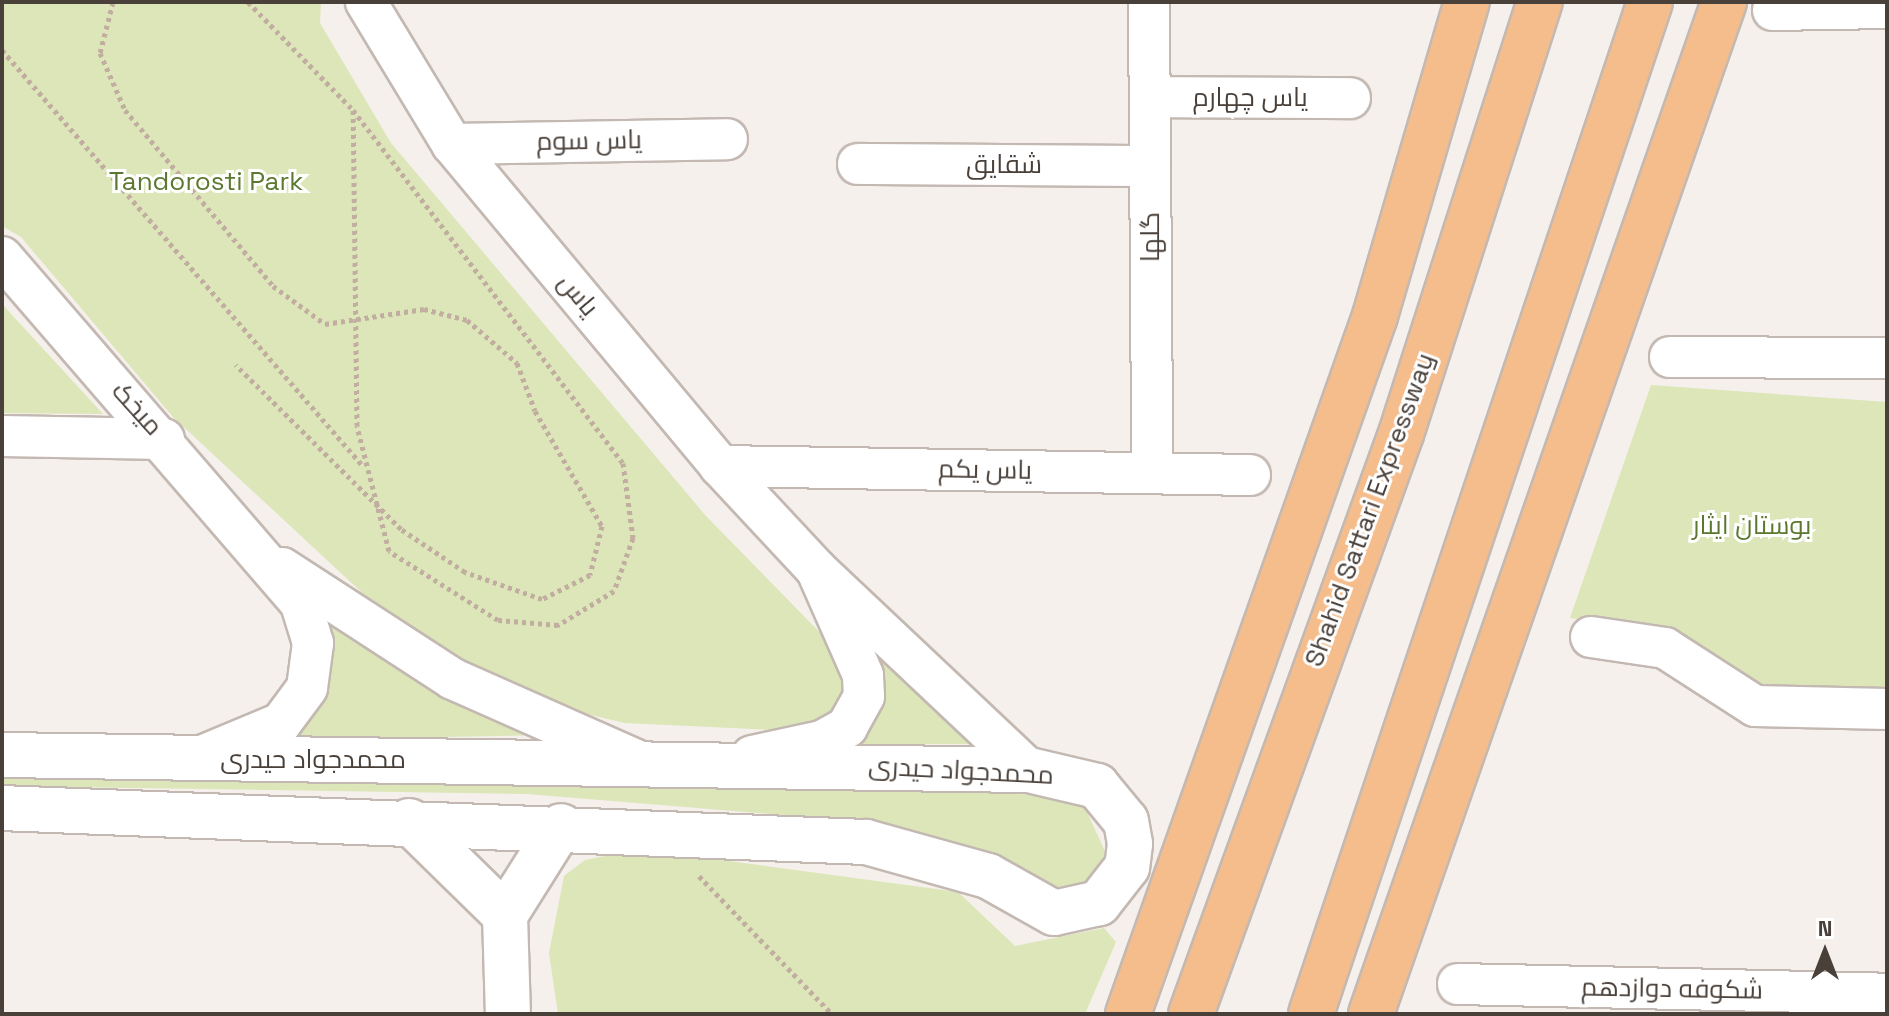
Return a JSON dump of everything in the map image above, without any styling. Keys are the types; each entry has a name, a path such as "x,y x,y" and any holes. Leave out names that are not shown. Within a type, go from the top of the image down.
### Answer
{"highway":[{"path":"1128,1014 1375,316 1467,2"},
{"name":"Shahid Sattari Expressway","path":"1191,1014 1401,434 1540,2"},
{"path":"1311,1014 1650,2"},
{"path":"1371,1014 1724,2"}],"street":[{"name":"یاس","path":"366,2 452,144 720,466 816,569 1029,770"},
{"name":"گلها","path":"1149,2 1152,473"},
{"path":"1773,10 1887,8"},
{"name":"یاس چهارم","path":"1150,97 1350,98"},
{"name":"یاس سوم","path":"452,144 727,139"},
{"name":"شقایق","path":"858,164 1150,166"},
{"name":"میخک","path":"2,257 271,561"},
{"path":"1670,357 1887,358"},
{"path":"2,436 164,439"},
{"name":"یاس یکم","path":"720,466 1250,475"},
{"path":"194,759 281,723 307,688 313,643 301,604 271,561"},
{"path":"271,561 453,679 640,762"},
{"path":"720,763 822,741 847,727 864,696 863,675 816,569"},
{"path":"1591,637 1665,648 1755,706 1887,709"},
{"name":"محمدجواد حیدری","path":"2,755 720,763 1029,770 1097,786 1126,821 1127,867 1107,895 1078,912 1054,913 988,876 866,842 561,826 2,808"},
{"path":"409,821 505,915"},
{"path":"508,1014 505,915 561,826"},
{"name":"شکوفه دوازدهم","path":"1458,984 1887,994"}],"path":[{"path":"113,2 100,53 125,110 273,286 325,324 353,323 424,309 467,320 517,363 535,411 602,526 590,575 542,599 465,572 373,501 236,365"},
{"path":"248,2 353,110 623,463 633,538 614,591 558,625 498,620 389,551 362,466 353,323 353,110"},
{"path":"2,50 362,466"},
{"path":"696,872 832,1014"}],"green space":[{"name":"Tandorosti Park","path":"2,2 321,2 320,23 391,143 706,516 834,647 849,682 838,717 795,731 625,723 556,707 474,673 385,614 173,417 21,237 2,226"},
{"path":"2,304 103,414 2,413"},
{"name":"بوستان ایثار","path":"1651,385 1887,402 1887,693 1766,691 1673,633 1570,618"},
{"path":"312,597 553,735 285,740 326,689 332,665 332,635"},
{"path":"851,610 978,744 846,744"},
{"path":"2,765 851,784 1065,797 1085,808 1105,851 1100,871 1076,898 888,829 808,817 527,794 2,786"},
{"path":"641,849 958,892 1015,946 1104,928 1116,942 1085,1014 558,1014 549,953 564,876 585,860"}]}
